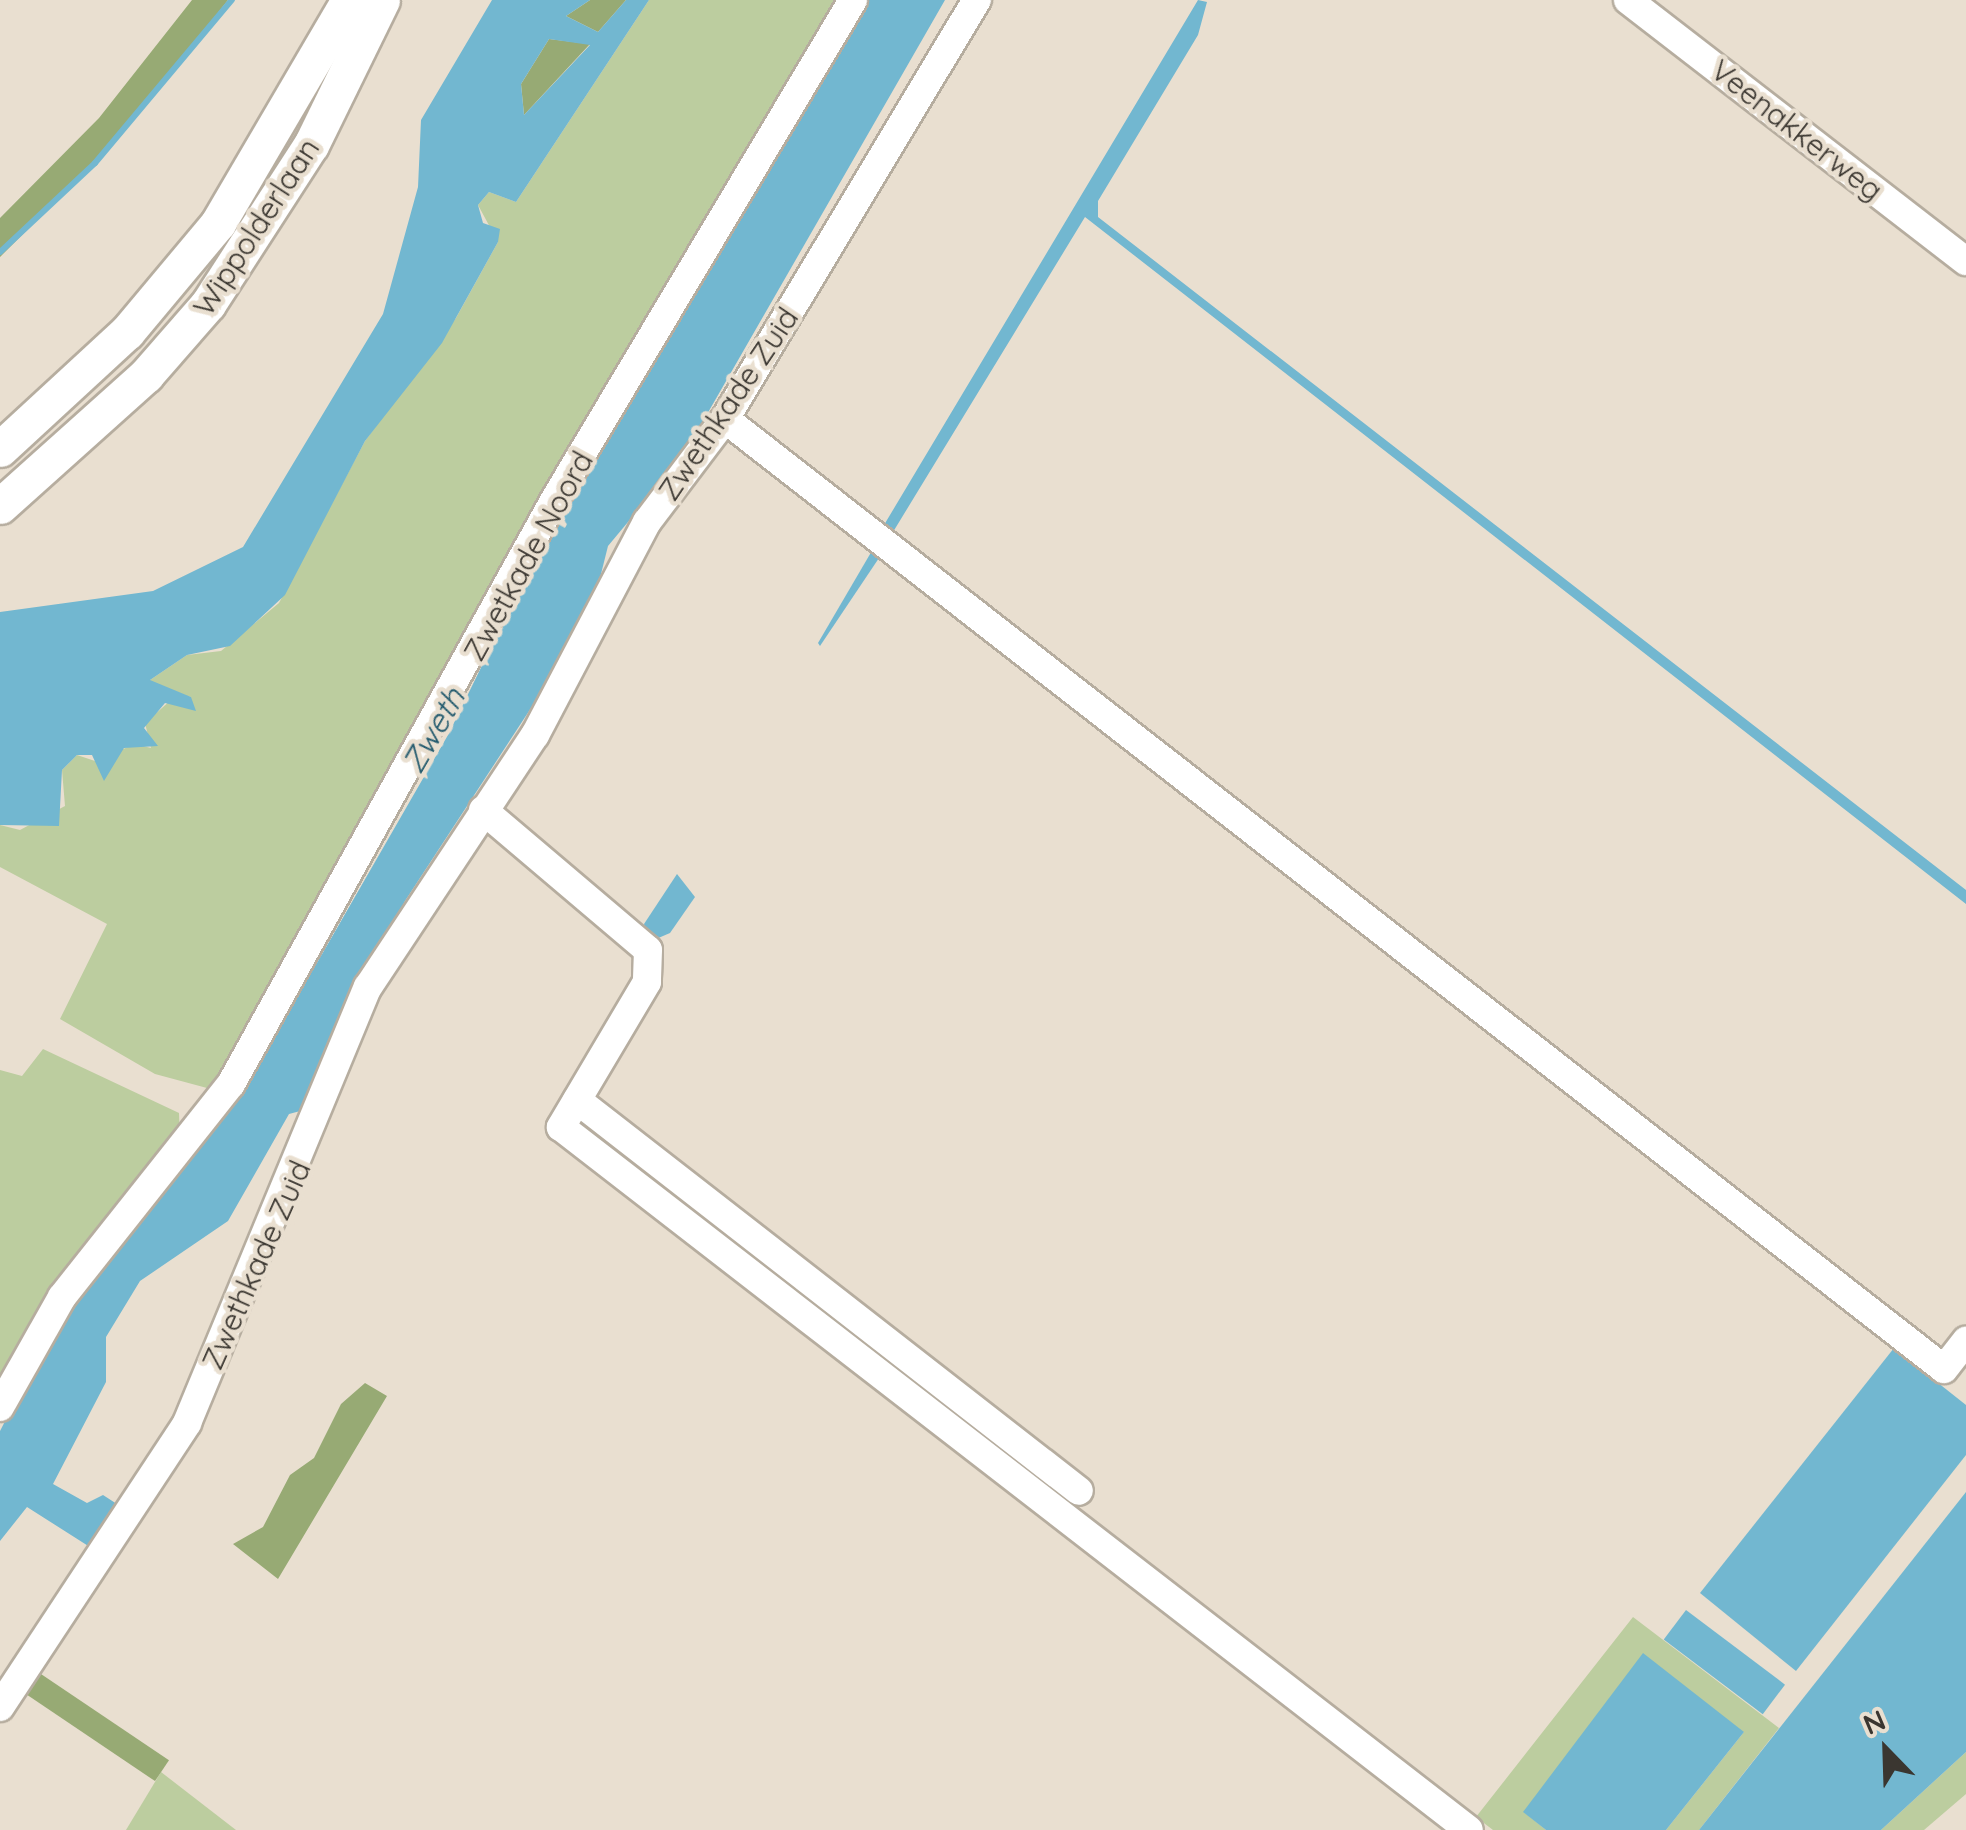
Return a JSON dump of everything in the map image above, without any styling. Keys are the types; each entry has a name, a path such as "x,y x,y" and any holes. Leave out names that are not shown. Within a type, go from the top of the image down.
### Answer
{"main road":[{"name":"Wippolderlaan","path":"0,450 127,332 218,223 349,0"},
{"name":"Wippolderlaan","path":"0,506 146,375 208,304 312,145 382,0"}],"street":[{"name":"Zwetkade Noord","path":"0,1408 62,1297 232,1084 546,514 853,0"},
{"name":"Zwethkade Zuid","path":"0,1708 187,1423 304,1158 332,1057 484,810 535,736 647,522 725,420 977,0"},
{"name":"Veenakkerweg","path":"1628,0 1966,261"},
{"path":"725,420 1944,1369 1966,1340"},
{"path":"484,810 648,950 647,982 561,1127 1468,1830"},
{"path":"577,1100 1079,1490"}],"green space":[{"path":"192,0 228,0 120,137 0,257 0,218 99,118"},
{"path":"590,0 626,0 598,32 566,16"},
{"path":"649,0 842,0 226,1074 207,1088 155,1074 60,1019 107,924 0,867 0,825 20,830 65,806 62,770 77,755 95,761 135,744 151,748 145,723 171,700 186,708 191,697 151,688 150,680 187,655 221,651 279,603 365,441 456,318 498,242 478,205 489,192 516,202"},
{"path":"549,39 590,44 524,115 521,84"},
{"path":"43,1049 179,1113 180,1141 0,1389 0,1070 22,1076"},
{"path":"365,1383 387,1396 278,1579 233,1544 263,1527 290,1475 314,1458 341,1404"},
{"path":"1633,1617 1779,1728 1699,1830 1666,1830 1744,1732 1524,1812 1546,1830 1493,1830 1476,1817"},
{"path":"38,1672 169,1760 155,1781 24,1693"},
{"path":"1966,1752 1966,1794 1924,1830 1881,1830"},
{"path":"161,1772 236,1830 126,1830"}],"water":[{"path":"492,0 590,0 566,16 598,32 626,0 649,0 516,202 489,192 478,205 483,223 500,229 498,242 442,343 365,441 285,595 230,646 187,655 150,680 191,697 196,711 165,703 144,728 158,746 124,748 104,781 92,755 77,755 62,770 59,826 0,825 0,612 153,591 243,547 383,314 418,187 421,120","holes":["549,39 590,45 524,115 521,84"]},
{"path":"867,0 945,0 683,456 608,546 597,590 548,682 405,901 304,1110 289,1114 228,1221 140,1281 106,1337 106,1382 53,1484 87,1503 103,1495 120,1506 93,1549 27,1507 0,1541 0,1431 45,1344 241,1095 448,735 543,541"},
{"path":"1198,0 1207,2 1198,35 1098,201 1098,217 1966,890 1966,904 1085,217 893,532 884,525"},
{"path":"873,549 881,555 820,646 818,643"},
{"path":"677,874 695,897 670,933 649,942 644,924"},
{"path":"1894,1348 1966,1405 1966,1455 1796,1671 1700,1593"},
{"path":"1966,1492 1966,1752 1881,1830 1699,1830"},
{"path":"1686,1610 1785,1685 1763,1714 1664,1640"},
{"path":"1643,1653 1744,1732 1666,1830 1546,1830 1523,1812"}],"waterway":[{"path":"0,252 95,163 232,0"}],"water label":[{"name":"Zweth","path":"433,730"}]}
